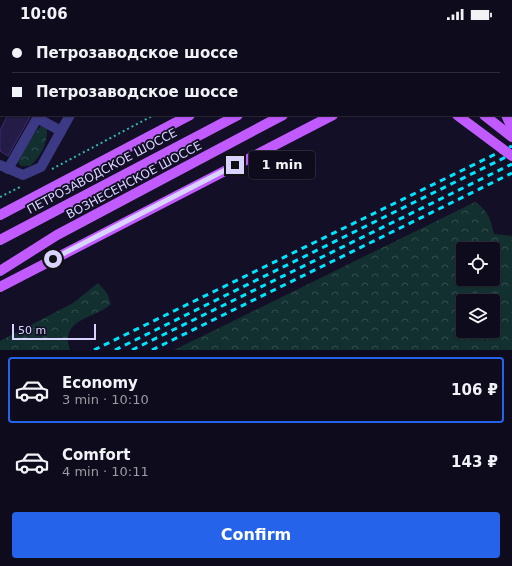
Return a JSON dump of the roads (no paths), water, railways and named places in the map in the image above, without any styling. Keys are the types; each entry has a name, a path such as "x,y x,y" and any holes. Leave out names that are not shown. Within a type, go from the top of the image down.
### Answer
{"main road":[{"path":"0,215 188,116"},
{"name":"ПЕТРОЗАВОДСКОЕ ШОССЕ","path":"0,240 236,116"},
{"name":"ВОЗНЕСЕНСКОЕ ШОССЕ","path":"0,272 57,235 281,116"},
{"path":"0,287 331,116"},
{"path":"458,116 512,156"},
{"path":"485,116 512,137"},
{"path":"506,116 512,128"}],"lane":[{"path":"61,131 38,116 4,167 23,176 40,167 61,131 69,116"}],"railway":[{"path":"94,350 512,146"},
{"path":"115,350 512,154"},
{"path":"132,350 512,164"},
{"path":"152,350 512,173"}]}
